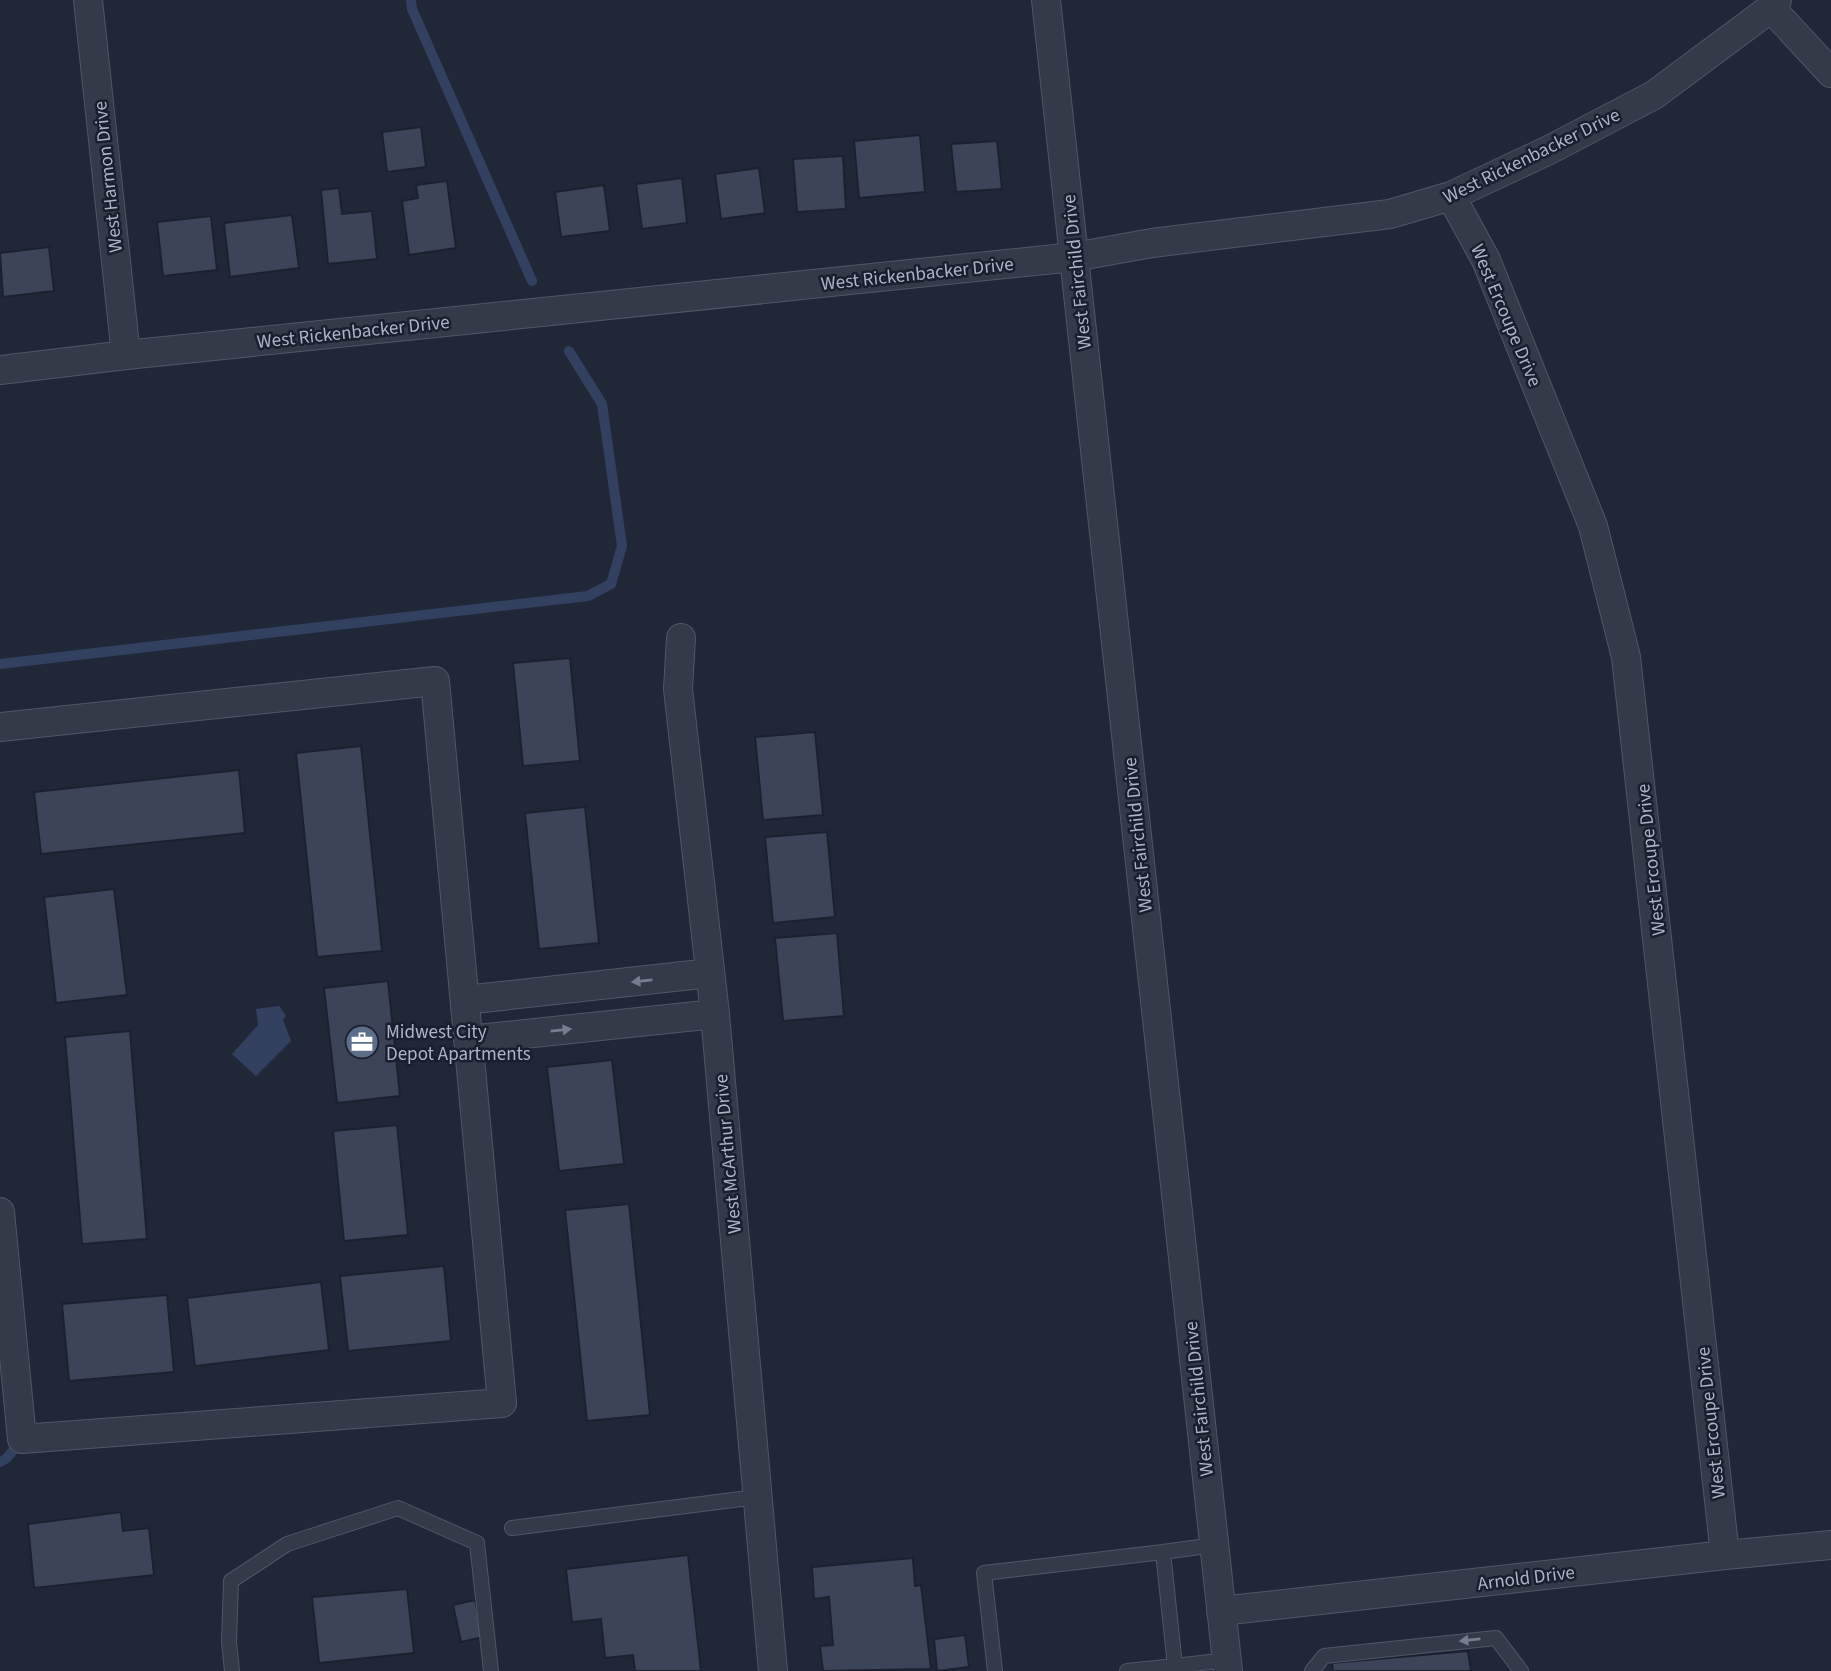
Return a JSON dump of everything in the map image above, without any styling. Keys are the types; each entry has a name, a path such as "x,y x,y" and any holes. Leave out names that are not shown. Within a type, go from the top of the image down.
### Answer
{"street":[{"name":"West Harmon Drive","path":"88,0 126,355"},
{"name":"West Fairchild Drive","path":"1046,0 1227,1666"},
{"name":"West Rickenbacker Drive","path":"0,370 1074,257 1152,243 1390,214 1451,196 1549,150 1654,95 1774,4"},
{"path":"1774,4 1831,73"},
{"name":"West Ercoupe Drive","path":"1451,196 1486,260 1593,526 1626,657 1725,1555"},
{"name":"West McArthur Drive","path":"681,638 678,689 715,1014 773,1671"},
{"path":"0,727 435,681 502,1403 22,1439 0,1212"},
{"path":"465,1000 710,973"},
{"path":"468,1040 715,1014"},
{"name":"Arnold Drive","path":"1222,1611 1831,1545"}],"lane":[{"path":"512,1528 757,1497"},
{"path":"232,1671 229,1642 231,1581 287,1544 398,1508 477,1543 491,1671"},
{"path":"995,1671 984,1573 1214,1545"},
{"path":"1163,1552 1175,1668"},
{"path":"1312,1671 1324,1656 1496,1638 1521,1671"},
{"path":"1127,1671 1227,1666"}],"water":[{"path":"279,1006 286,1016 283,1020 291,1041 256,1076 232,1054 258,1025 256,1009"}],"building":[{"path":"421,127 426,167 387,172 382,132"},
{"path":"920,135 925,192 859,198 854,141"},
{"path":"997,141 1002,189 956,192 951,144"},
{"path":"843,156 846,209 797,212 793,159"},
{"path":"759,168 765,213 721,219 715,174"},
{"path":"682,178 687,223 642,229 636,184"},
{"path":"447,181 456,248 409,255 402,201 418,198 416,185"},
{"path":"604,185 610,231 561,237 555,192"},
{"path":"339,188 342,214 372,211 377,259 328,264 321,190"},
{"path":"292,215 299,268 230,277 224,223"},
{"path":"211,216 217,270 163,276 157,222"},
{"path":"49,247 54,291 3,297 0,253"},
{"path":"570,658 580,761 523,766 513,663"},
{"path":"815,732 823,815 763,820 755,737"},
{"path":"361,746 382,951 317,957 296,753"},
{"path":"239,770 245,833 41,854 34,792"},
{"path":"585,807 599,943 539,949 525,813"},
{"path":"827,832 835,917 773,923 765,837"},
{"path":"114,889 127,995 56,1003 44,897"},
{"path":"837,933 844,1016 783,1021 775,938"},
{"name":"Midwest City Depot Apartments","path":"388,981 400,1096 337,1103 324,988"},
{"path":"130,1031 147,1239 82,1244 65,1037"},
{"path":"612,1060 624,1164 559,1171 547,1067"},
{"path":"397,1125 408,1235 344,1241 333,1131"},
{"path":"629,1204 650,1415 587,1421 565,1210"},
{"path":"444,1266 451,1341 348,1351 340,1276"},
{"path":"321,1282 329,1350 195,1366 187,1298"},
{"path":"167,1295 174,1372 69,1381 62,1304"},
{"path":"121,1512 123,1531 149,1528 154,1575 34,1588 28,1524"},
{"path":"688,1555 701,1671 635,1671 633,1655 605,1658 601,1619 572,1622 566,1569"},
{"path":"913,1558 915,1586 921,1585 931,1669 823,1671 820,1646 833,1645 829,1597 814,1599 812,1567"},
{"path":"407,1589 414,1653 319,1663 312,1597"},
{"path":"475,1600 483,1637 461,1642 453,1605"},
{"path":"965,1635 969,1667 937,1671 934,1639"},
{"path":"1468,1651 1471,1671 1333,1671 1332,1663"}],"waterway":[{"path":"411,0 412,9 532,281"},
{"path":"0,664 588,596 611,584 622,546 602,404 569,351"},
{"path":"0,1462 7,1458 22,1439"}],"place":[{"name":"Midwest City Depot Apartments","path":"362,1042"}]}
